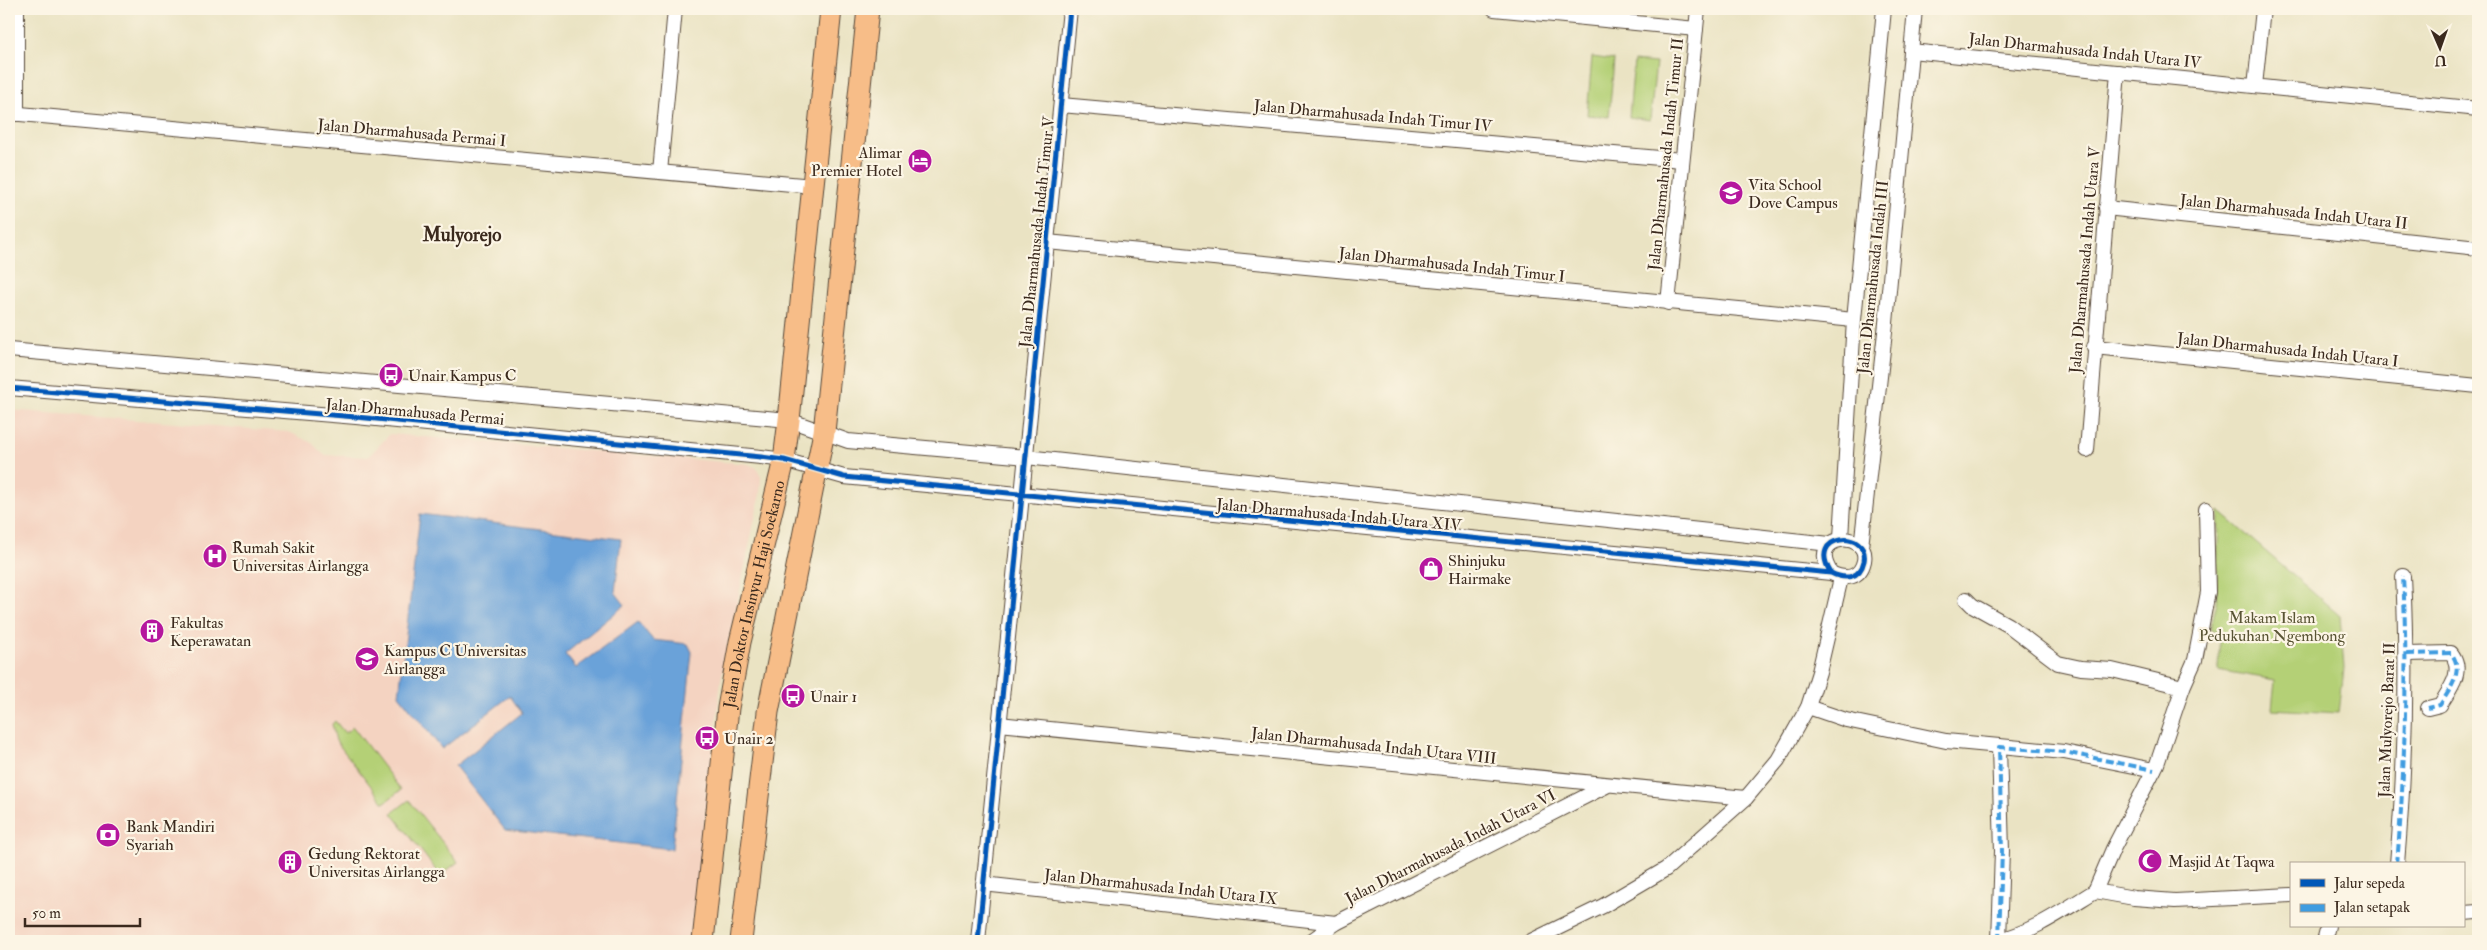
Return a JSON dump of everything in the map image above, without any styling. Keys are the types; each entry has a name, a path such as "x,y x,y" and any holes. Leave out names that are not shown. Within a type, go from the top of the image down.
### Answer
{"main road":[{"name":"Jalan Doktor Insinyur Haji Soekarno","path":"702,941 730,699 740,642 784,460 831,9"},
{"path":"741,941 768,712 824,432 868,9"}],"street":[{"path":"13,114 17,9"},
{"path":"660,172 675,9"},
{"name":"Jalan Dharmahusada Indah Timur V","path":"999,724 1070,9"},
{"path":"1494,9 1696,29"},
{"name":"Jalan Dharmahusada Indah Timur II","path":"1668,303 1698,9"},
{"name":"Jalan Dharmahusada Indah III","path":"1836,541 1854,320 1884,9"},
{"name":"Jalan Dharmahusada Indah III","path":"1861,548 1886,322 1914,9"},
{"path":"2255,86 2263,9"},
{"name":"Jalan Dharmahusada Indah Utara IV","path":"1911,51 2478,109"},
{"name":"Jalan Dharmahusada Indah Utara V","path":"2087,450 2118,72"},
{"name":"Jalan Dharmahusada Indah Timur IV","path":"1061,105 1682,160"},
{"name":"Jalan Dharmahusada Permai I","path":"13,114 813,186"},
{"name":"Jalan Dharmahusada Indah Utara II","path":"2106,208 2478,248"},
{"name":"Jalan Dharmahusada Indah Timur I","path":"1047,242 1854,320"},
{"name":"Jalan Dharmahusada Indah Utara I","path":"2094,347 2478,386"},
{"name":"Jalan Dharmahusada Permai","path":"9,350 789,420 824,432"},
{"name":"Jalan Dharmahusada Permai","path":"9,388 356,417 784,460 817,469"},
{"name":"Jalan Dharmahusada Indah Utara XIV","path":"824,432 848,441 1026,457 1836,541"},
{"name":"Jalan Dharmahusada Indah Utara XIV","path":"817,469 844,477 1023,496 1836,576"},
{"path":"1999,747 2002,878 1997,941 2008,938 2049,918 2095,891 2113,850 2154,770 2183,687 2195,660 2208,592 2206,509"},
{"path":"1852,540 1861,548 1864,558 1861,569 1852,577 1836,576 1825,564 1825,553 1836,541 1852,540"},
{"path":"1531,941 1603,906 1666,869 1746,798 1778,760 1808,707 1819,672 1836,576"},
{"name":"Jalan Mulyorejo Barat II","path":"2397,862 2401,818 2407,654 2403,576"},
{"path":"1966,599 1972,605 2008,625 2058,663 2081,668 2112,670 2183,687"},
{"path":"2407,654 2451,653 2455,658 2458,666 2457,674 2448,692 2440,705 2428,708"},
{"path":"1808,707 1846,720 1946,742 2064,752 2154,770"},
{"path":"978,941 999,724"},
{"name":"Jalan Dharmahusada Indah Utara VIII","path":"999,724 1606,786 1746,798"},
{"name":"Jalan Dharmahusada Indah Utara VI","path":"1312,941 1336,923 1606,786"},
{"name":"Jalan Dharmahusada Indah Utara IX","path":"983,884 1336,923"},
{"path":"2095,891 2134,898 2175,901 2290,896"},
{"path":"2464,913 2478,912"},
{"path":"2324,941 2327,928"}],"shaded area":[{"name":"Kampus C Universitas Airlangga","path":"9,410 289,432 312,443 324,455 368,457 390,434 748,464 757,468 761,477 760,494 721,680 692,941 9,941"}],"green space":[{"path":"1592,57 1614,60 1609,117 1587,115"},
{"path":"1634,61 1656,63 1650,120 1629,117"},
{"name":"Makam Islam Pedukuhan Ngembong","path":"2219,511 2340,616 2344,668 2339,713 2272,709 2275,680 2218,670 2220,633 2210,630 2216,606"},
{"path":"335,721 345,733 353,727 401,790 384,803 336,741 332,724"},
{"path":"409,800 458,862 442,874 439,874 392,813"}],"water":[{"path":"420,514 621,539 615,592 625,605 565,654 576,668 638,622 653,640 688,644 692,652 672,849 505,830 455,766 522,713 510,696 442,749 399,695"}],"marked path":[{"path":"2397,862 2405,720 2403,576"},
{"path":"2407,654 2451,653 2455,660 2457,666 2452,686 2440,705 2428,708"},
{"path":"1999,940 2002,851 1999,747 2064,752 2154,770"}],"cycle path":[{"path":"978,941 1070,9"},
{"path":"9,388 356,417 761,457 784,460 844,477 1831,573 1842,577 1855,575 1862,567 1864,561 1863,551 1858,544 1849,540 1840,540 1832,543 1826,550 1825,560 1831,573"}],"place":[{"name":"Alimar Premier Hotel","path":"920,161"},
{"name":"Vita School Dove Campus","path":"1731,193"},
{"name":"Unair Kampus C","path":"391,375"},
{"name":"Rumah Sakit Universitas Airlangga","path":"215,556"},
{"name":"Shinjuku Hairmake","path":"1431,569"},
{"name":"Fakultas Keperawatan","path":"152,631"},
{"name":"Kampus C Universitas Airlangga","path":"367,659"},
{"name":"Unair 1","path":"793,696"},
{"name":"Unair 2","path":"707,738"},
{"name":"Bank Mandiri Syariah","path":"108,835"},
{"name":"Masjid At Taqwa","path":"2150,861"},
{"name":"Gedung Rektorat Universitas Airlangga","path":"290,862"}],"district":[{"name":"Mulyorejo","path":"462,234"}]}
